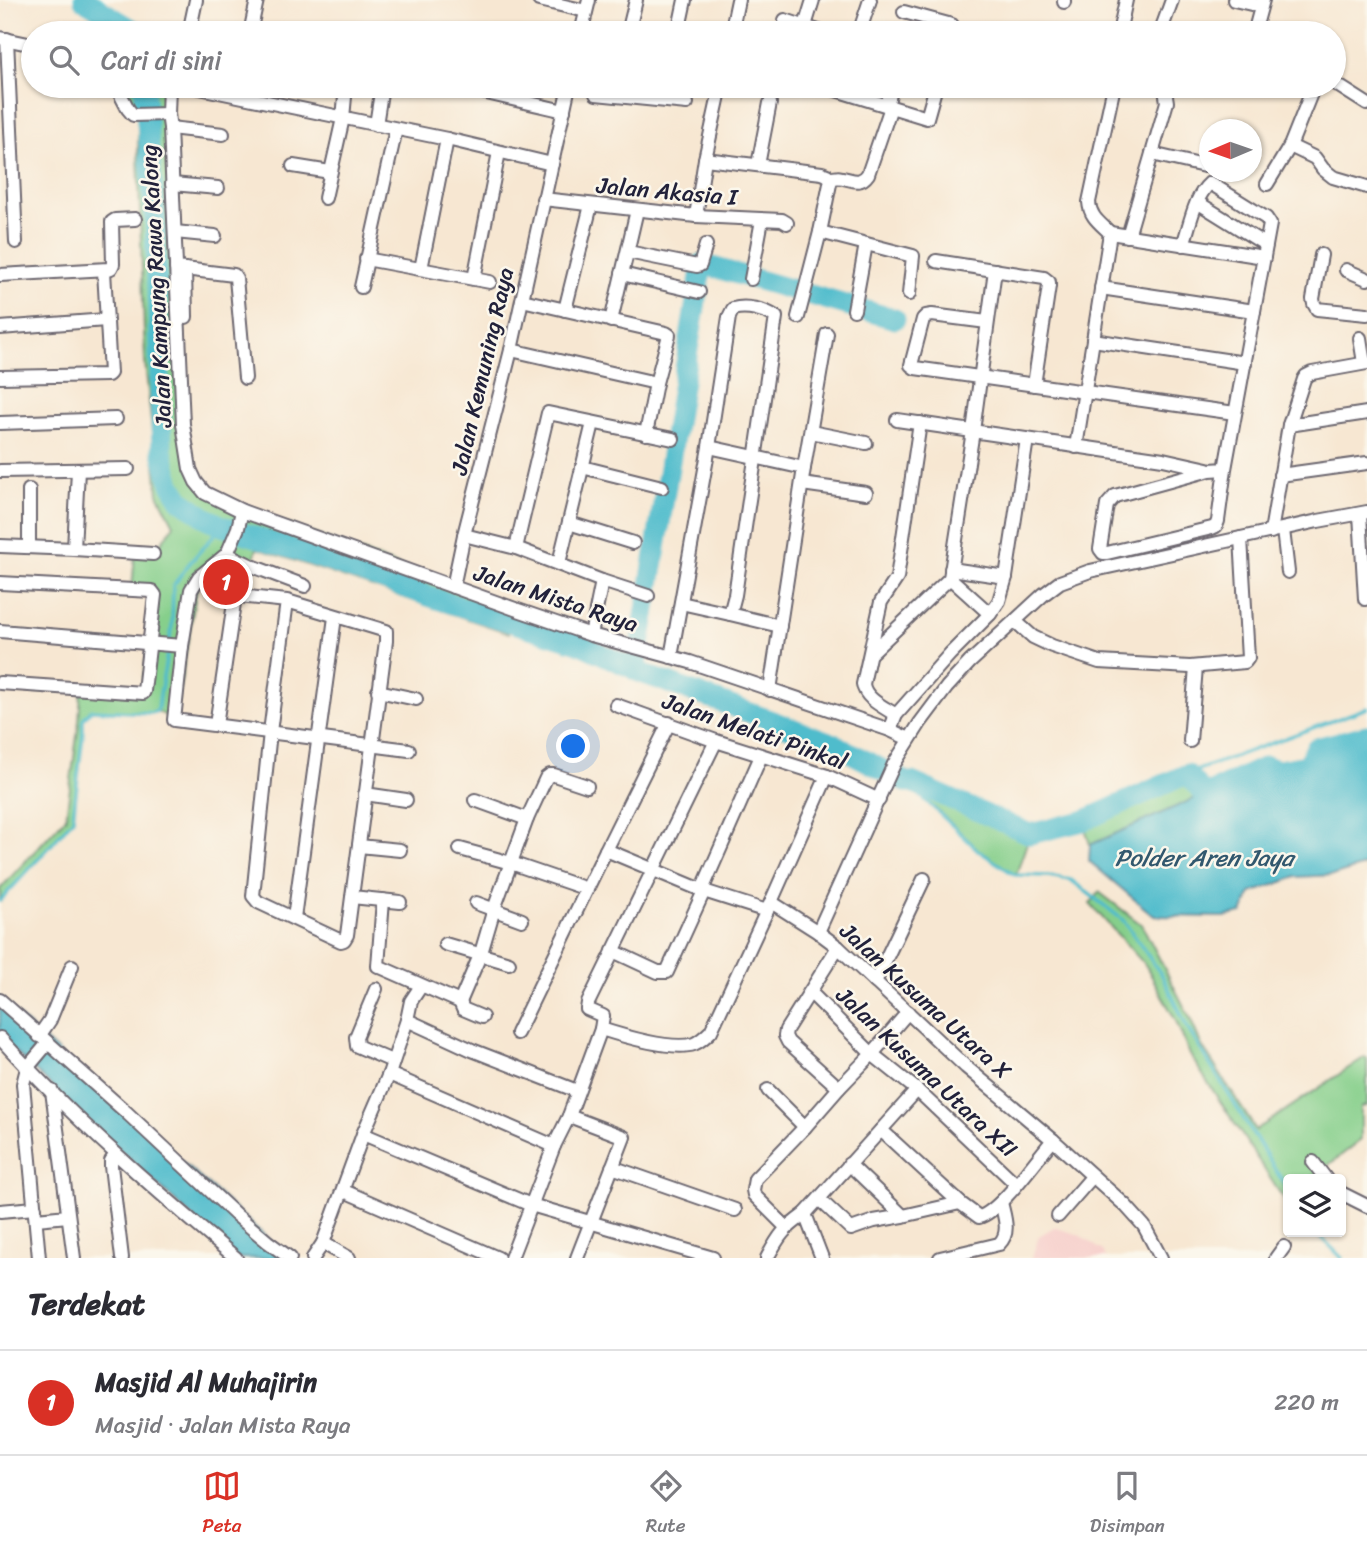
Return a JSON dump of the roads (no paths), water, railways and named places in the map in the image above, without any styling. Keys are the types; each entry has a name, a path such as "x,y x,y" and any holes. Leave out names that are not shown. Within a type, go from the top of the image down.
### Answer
{"street":[{"path":"192,21 196,0"},
{"path":"253,21 257,0"},
{"path":"539,0 587,5"},
{"path":"631,21 636,0"},
{"path":"681,21 685,0"},
{"path":"734,21 738,0"},
{"path":"807,21 813,0"},
{"path":"863,21 870,0"},
{"path":"1122,21 1126,0"},
{"path":"1164,21 1171,0"},
{"path":"1234,0 1261,3 1257,21"},
{"path":"904,12 937,21"},
{"path":"4,38 6,171 16,242"},
{"path":"1346,91 1364,102 1367,87"},
{"path":"123,98 133,115 161,115"},
{"name":"Jalan Kampung Rawa Kalong","path":"166,98 161,115 170,128 175,232 180,268 183,424 190,469 196,482"},
{"path":"265,98 552,164"},
{"path":"325,198 345,98"},
{"path":"376,125 380,98"},
{"path":"508,98 564,111"},
{"name":"Jalan Kemuning Raya","path":"453,587 511,350 567,98"},
{"path":"653,98 687,103"},
{"path":"696,216 718,98"},
{"path":"864,98 927,118 933,98"},
{"path":"831,179 836,177 860,181 868,174 890,98"},
{"path":"1111,98 1089,202 1089,211 1093,218 1110,233 1183,245 1265,251"},
{"path":"1128,236 1166,98"},
{"path":"1267,184 1290,146 1309,98"},
{"path":"758,165 770,103"},
{"path":"170,128 223,134"},
{"path":"361,287 396,129"},
{"path":"421,269 447,139"},
{"path":"1290,146 1315,158 1334,177 1367,187"},
{"path":"474,279 499,152"},
{"path":"1152,154 1199,165"},
{"path":"705,159 822,173 831,179"},
{"path":"293,166 330,172"},
{"path":"798,317 831,179"},
{"path":"172,184 218,188"},
{"path":"1183,245 1197,202 1207,185 1212,184 1269,221 1270,229 1225,469 1218,521 1212,528 1107,553 1100,549 1107,505 1115,496 1210,470 1225,469"},
{"name":"Jalan Akasia I","path":"543,199 696,216 782,220 787,223"},
{"path":"1197,202 1265,251"},
{"path":"565,310 591,205"},
{"path":"611,321 637,210"},
{"path":"0,217 14,216"},
{"path":"0,275 104,271 113,264 112,222 135,219"},
{"path":"751,279 762,220"},
{"path":"175,232 215,236"},
{"path":"820,232 912,256 909,294"},
{"path":"1076,447 1110,233"},
{"path":"854,310 866,244"},
{"path":"628,252 697,266 702,262 706,245"},
{"path":"1321,255 1313,299 1317,309 1367,314"},
{"path":"366,259 490,282"},
{"path":"936,261 1044,278 1049,282 1034,385"},
{"path":"188,419 180,268 230,274 236,278 245,378"},
{"path":"871,653 951,573 995,270"},
{"path":"1346,270 1367,279"},
{"path":"0,377 110,373 104,271"},
{"path":"622,274 699,292"},
{"path":"1101,288 1254,311"},
{"path":"522,300 669,335 646,434"},
{"path":"671,657 709,447 729,317 733,309 740,307 776,317 757,458 730,614"},
{"path":"987,322 926,316 911,362 912,367 1235,414"},
{"path":"0,328 106,320"},
{"path":"770,690 827,334"},
{"path":"1289,572 1277,531 1280,475 1289,425 1306,376 1366,363 1360,338"},
{"path":"1093,340 1245,363"},
{"path":"511,350 656,383"},
{"path":"516,548 548,413 673,439"},
{"path":"1289,425 1367,413"},
{"path":"0,423 116,419"},
{"path":"897,420 1163,459 1210,470"},
{"path":"559,564 593,423"},
{"path":"896,715 867,695 863,684 881,601 897,578 920,423"},
{"path":"811,432 866,443"},
{"path":"890,730 896,715 999,601 1006,577 1027,439"},
{"path":"709,447 804,468"},
{"path":"1280,475 1367,463"},
{"path":"582,467 662,487"},
{"path":"0,471 128,469"},
{"path":"74,549 78,470"},
{"name":"Jalan Mista Raya","path":"196,482 205,493 242,511 591,635 671,657 890,730 909,739"},
{"path":"802,484 866,493"},
{"path":"29,490 29,547"},
{"path":"242,511 229,549 199,577 191,590 175,645 174,720 409,750"},
{"path":"1363,513 1365,599"},
{"name":"Jalan Kusuma Utara X","path":"1161,1258 1144,1226 1126,1206 966,1067 838,947 818,932 894,764 909,739 947,687 970,662 1044,594 1060,582 1090,571 1363,513"},
{"path":"569,523 633,543"},
{"path":"464,535 516,548 648,596"},
{"path":"1015,621 1033,638 1099,662 1196,667 1245,662 1248,658 1241,538"},
{"path":"0,546 153,554"},
{"path":"229,549 252,566 305,586"},
{"path":"951,573 1006,577"},
{"path":"951,573 990,614"},
{"path":"591,635 603,581"},
{"path":"0,583 152,591 155,595 152,643 143,694 0,682"},
{"path":"216,725 235,599 239,596 287,601 386,631 347,935 344,940 341,941 258,902 253,896 287,601"},
{"path":"681,603 780,626"},
{"path":"294,918 335,617"},
{"path":"0,631 175,645"},
{"path":"1189,741 1196,667"},
{"path":"378,691 416,699"},
{"name":"Jalan Melati Pinkal","path":"616,705 716,741 827,776 879,800"},
{"path":"517,1034 669,723"},
{"path":"511,1258 601,1029 603,1016 587,1009 588,1003 716,741"},
{"path":"613,951 658,972 667,972 761,756"},
{"path":"460,1002 481,953 527,819 548,776 554,775 587,786"},
{"path":"601,1029 634,1039 684,1046 696,1043 711,1031 827,776"},
{"path":"365,794 406,800"},
{"path":"475,800 527,819"},
{"path":"359,846 400,850"},
{"path":"460,849 587,889"},
{"path":"607,850 703,890 769,906 818,932"},
{"path":"875,982 923,879"},
{"path":"352,897 400,902"},
{"path":"383,900 378,966 460,1002 463,1009 482,1017"},
{"path":"476,903 522,920"},
{"path":"445,944 509,963"},
{"path":"838,947 786,1030 785,1036 788,1042 839,1088"},
{"path":"39,1258 23,1084 27,1068 43,1040 72,966"},
{"path":"313,1258 323,1243 344,1191 363,1134 391,1067 411,1001 421,986"},
{"path":"376,989 356,1037 357,1046 391,1067 554,1146"},
{"name":"Jalan Kusuma Utara XII","path":"810,992 872,1054 917,1090 1016,1184"},
{"path":"0,1000 127,1112 235,1214 290,1258"},
{"path":"786,1227 754,1195 755,1179 908,1012"},
{"path":"407,1020 472,1050 577,1091"},
{"path":"0,1038 27,1068 116,1154 236,1258"},
{"path":"768,1090 805,1127"},
{"path":"767,1258 786,1227 805,1214 917,1090"},
{"path":"52,1091 74,1258"},
{"path":"569,1115 624,1137 577,1258"},
{"path":"881,1130 960,1203 979,1217 985,1216 1001,1202 1053,1140"},
{"path":"363,1134 531,1205 713,1258"},
{"path":"116,1154 111,1166 122,1258"},
{"path":"1314,1162 1322,1174"},
{"path":"849,1164 903,1216"},
{"path":"612,1167 735,1210"},
{"path":"1058,1216 1092,1177"},
{"path":"344,1191 498,1258"},
{"path":"1346,1196 1367,1206"},
{"path":"818,1199 851,1229 874,1220 960,1203"},
{"path":"940,1258 999,1244 1006,1233 1001,1202"},
{"path":"0,1211 68,1216"},
{"path":"805,1214 822,1258"},
{"path":"323,1243 349,1258"}],"water":[{"name":"Polder Aren Jaya","path":"1367,735 1367,865 1335,875 1296,877 1251,893 1242,913 1224,917 1154,916 1089,861 1090,845 1267,766 1278,770 1305,765 1316,748"},
{"path":"0,1000 290,1258 236,1258 0,1038"}],"waterway":[{"path":"84,0 119,21"},
{"path":"145,98 155,216 162,452 171,484 181,500 222,526 440,600 578,643 647,675"},
{"path":"895,319 702,264 636,671 832,743 906,782 912,782 1030,834 1083,821 1187,774 1205,795 1267,766 1278,770 1306,765 1316,748 1367,735"},
{"path":"0,901 73,819 83,719 91,710 157,711 172,626 173,586 222,526"},
{"path":"1283,1182 1188,1029 1163,977 1123,920 1071,880 1015,875 979,851 906,782 912,782 1030,834 1083,821 1187,774 1367,708"},
{"path":"1321,1237 1342,1258"}],"place":[{"name":"Masjid Al Muhajirin","path":"226,582"}]}
